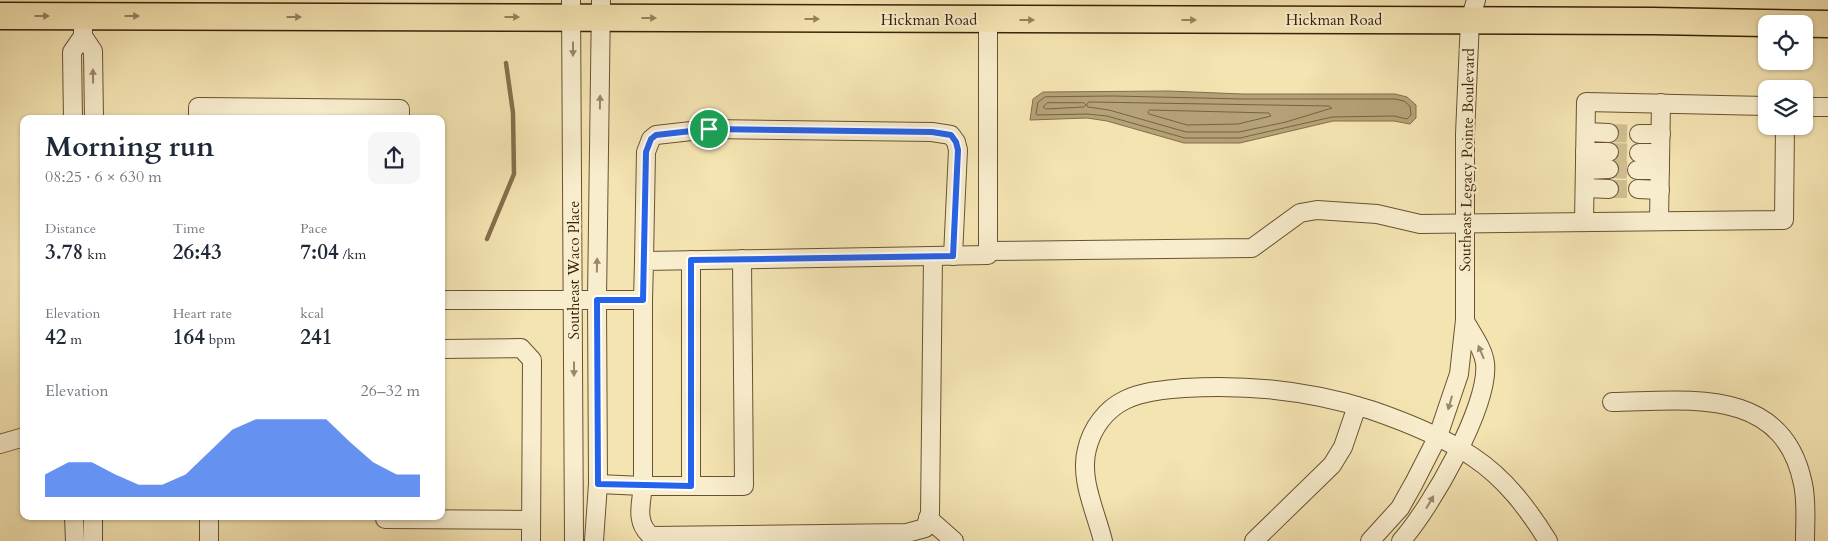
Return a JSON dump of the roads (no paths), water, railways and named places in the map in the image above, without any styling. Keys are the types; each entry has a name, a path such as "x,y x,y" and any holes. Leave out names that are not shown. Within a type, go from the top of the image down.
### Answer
{"highway":[{"name":"Hickman Road","path":"0,16 87,18 601,7 988,20 1473,10 1828,24"}],"street":[{"name":"Southeast Waco Place","path":"594,541 598,484 597,300 601,7"},
{"name":"Southeast Waco Place","path":"572,9 574,541"},
{"name":"Southeast Legacy Pointe Boulevard","path":"1370,541 1400,508 1438,436 1459,374 1465,320 1465,224 1473,10"},
{"path":"73,115 72,52 87,18"},
{"path":"87,18 93,50 94,115"},
{"path":"644,261 988,255 988,20"},
{"path":"1584,222 1586,102 1758,106"},
{"path":"1659,221 1661,103"},
{"path":"1813,106 1828,107"},
{"path":"198,115 198,107 400,109 400,115"},
{"path":"933,256 928,518 925,528 907,533 663,538 651,536 644,530 640,521 643,486 643,300 646,152 651,139 656,135 709,129 932,132 951,135 956,142 958,150 953,256"},
{"path":"1586,132 1610,133"},
{"path":"1639,134 1661,134"},
{"path":"988,251 1252,248 1300,213 1317,210 1377,214 1420,224 1784,220 1785,135"},
{"path":"1660,153 1638,161 1660,170"},
{"path":"1585,161 1609,161"},
{"path":"1585,188 1610,189"},
{"path":"1638,189 1660,190"},
{"path":"598,484 744,486 742,259"},
{"path":"691,260 691,486"},
{"path":"445,300 643,300"},
{"name":"Southeast Legacy Pointe Boulevard","path":"1402,541 1415,526 1435,494 1478,406 1485,373 1483,354 1465,320"},
{"path":"445,348 521,348 532,360 530,541"},
{"path":"1103,541 1087,482 1086,450 1100,421 1123,400 1137,395 1162,390 1205,387 1249,388 1292,392 1357,406 1438,436 1493,472 1514,492 1548,541"},
{"path":"1612,402 1724,403 1749,412 1768,425 1788,447 1800,471 1805,501 1805,541"},
{"path":"1254,541 1332,464 1346,441 1357,406"},
{"path":"0,444 20,438"},
{"path":"928,518 954,541"},
{"path":"445,519 531,520"},
{"path":"74,520 75,541"},
{"path":"93,520 93,541"},
{"path":"209,520 209,541"}],"water":[{"path":"1168,91 1243,94 1395,94 1407,97 1416,105 1416,118 1410,124 1394,121 1333,121 1240,143 1184,143 1107,121 1087,118 1030,120 1033,99 1043,92"}],"waterway":[{"path":"487,239 514,174 513,113 506,63"}],"tunnel":[{"path":"1609,133 1639,134"},
{"path":"1609,152 1639,153"},
{"path":"1609,169 1637,170"},
{"path":"1609,189 1638,189"}]}
